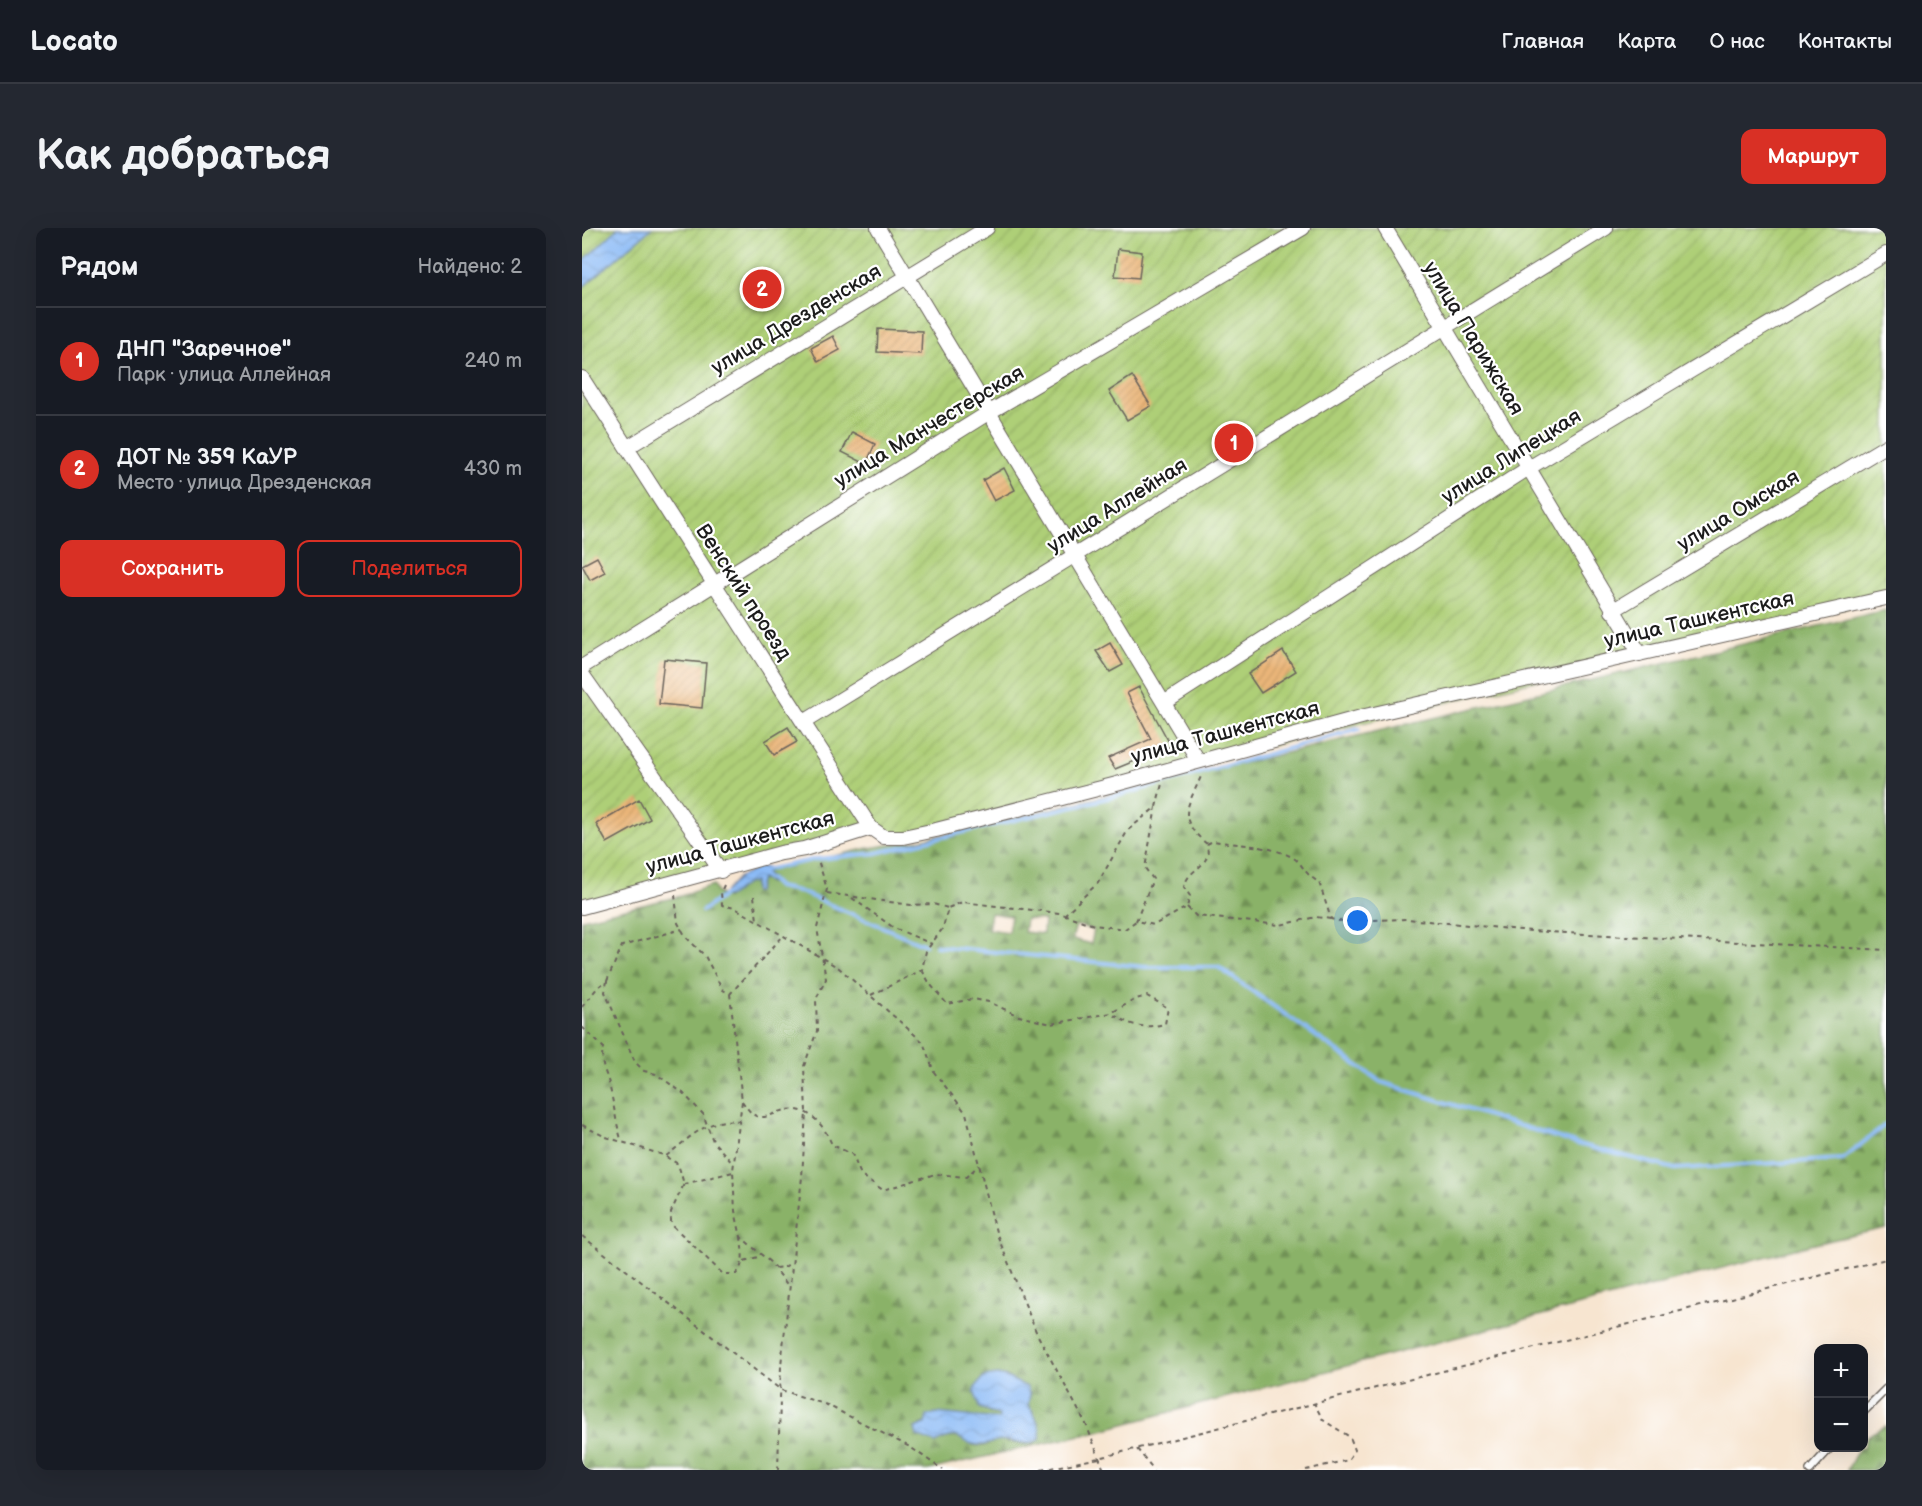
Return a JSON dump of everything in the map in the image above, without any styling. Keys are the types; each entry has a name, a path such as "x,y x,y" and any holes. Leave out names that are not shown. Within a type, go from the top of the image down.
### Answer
{"street":[{"path":"878,228 1198,760"},
{"name":"улица Дрезденская","path":"628,447 987,228"},
{"name":"улица Манчестерская","path":"582,667 988,413 1303,228"},
{"name":"улица Парижская","path":"1385,228 1527,469 1640,654"},
{"name":"улица Аллейная","path":"804,722 1606,228"},
{"name":"улица Липецкая","path":"1164,703 1527,469 1886,254"},
{"name":"Венский проезд","path":"582,378 628,447 712,584 871,828"},
{"name":"улица Омская","path":"1612,611 1886,446"},
{"name":"улица Ташкентская","path":"582,907 812,846 871,828 884,837 903,837 1113,785 1365,716 1886,598"},
{"path":"582,674 719,871"}],"lane":[{"path":"1868,1406 1886,1389"},
{"path":"1810,1470 1826,1452"}],"path":[{"path":"1188,907 1190,896 1184,887 1186,878 1206,861 1209,854 1208,844 1195,834 1187,821 1186,812 1193,790 1202,776"},
{"path":"826,893 911,905 933,904 948,908 962,902 972,902 1064,915 1094,925 1125,929 1136,921 1153,879 1145,868 1156,807 1163,786"},
{"path":"1064,915 1102,878 1128,830 1156,807"},
{"path":"1208,844 1213,841 1278,851 1295,859 1307,876 1319,882 1331,918"},
{"path":"778,1470 781,1389 806,1112 804,1066 817,1031 816,999 826,979 817,928 826,893 812,846"},
{"path":"813,863 821,870"},
{"path":"719,871 724,885 721,892 722,905 735,908 822,957 871,995 923,1042 934,1072 966,1113 996,1232 1037,1334 1086,1424 1104,1470"},
{"path":"675,882 678,923 705,956 723,990 730,994"},
{"path":"754,896 757,920"},
{"path":"850,897 894,928 932,944"},
{"path":"1136,921 1154,925 1188,907"},
{"path":"1188,907 1196,916 1280,925 1316,917 1357,921 1407,918 1531,930 1886,951"},
{"path":"948,908 943,928 926,951 922,970 930,984 947,1004 973,999 981,1000 1018,1016 1051,1024 1111,1012 1147,996 1168,1008 1169,1015 1166,1024 1149,1028 1134,1027 1111,1012"},
{"path":"682,929 622,946 607,981 605,992 635,1062 644,1071 656,1074 683,1094 703,1114 713,1141 734,1165"},
{"path":"582,1125 606,1137 666,1156 678,1164 684,1184 671,1212 671,1224 723,1274 736,1274 744,1261 735,1211 733,1172 742,1101 730,994 784,935"},
{"path":"871,995 922,970"},
{"path":"582,1007 598,987 607,981"},
{"path":"582,1027 603,1047 601,1066 608,1080 611,1108 621,1140"},
{"path":"742,1101 751,1113 760,1117 793,1110 806,1112 826,1131 832,1145 852,1154 861,1175 883,1190 935,1174 966,1177 979,1165"},
{"path":"666,1156 686,1138 706,1125 740,1121"},
{"path":"684,1184 733,1172"},
{"path":"582,1236 781,1389 827,1405 910,1447 943,1470"},
{"path":"741,1237 774,1268 789,1287"},
{"path":"744,1261 762,1256"},
{"path":"1041,1470 1099,1458 1886,1259"},
{"path":"774,1268 785,1267 791,1262"},
{"path":"1306,1470 1348,1460 1355,1450 1350,1437 1323,1420 1314,1403"},
{"path":"1137,1448 1154,1470"}],"green space":[{"path":"582,228 618,228 582,262"},
{"path":"652,228 1886,228 1886,598 1656,651 899,837 865,829 582,907 582,288"},
{"path":"1886,610 1886,1228 1814,1244 1090,1433 928,1470 582,1470 582,919 681,896 713,885 716,892 726,898 744,883 754,882 754,887 761,879 770,883 772,880 766,873 768,871 869,848 920,840","holes":["991,913 1011,916 1008,932 988,929","1026,919 1044,920 1043,934 1024,932","1076,925 1094,930 1091,944 1072,939","997,1375 1007,1377 1027,1387 1030,1394 1028,1405 1034,1412 1040,1439 1034,1443 1024,1444 999,1440 983,1446 973,1445 961,1437 915,1428 943,1414 999,1419 999,1415 989,1413"]},
{"path":"1886,1426 1886,1470 1847,1470 1857,1452 1868,1452 1868,1436"}],"water":[{"path":"618,228 652,228 582,288 582,262"},
{"path":"757,865 769,869 766,873 772,883 761,879 757,892 754,892 754,882 724,897 724,893 739,877 753,871"},
{"path":"997,1375 1027,1387 1030,1394 1028,1405 1037,1421 1040,1439 1030,1443 1004,1440 982,1445 972,1444 955,1437 935,1443 917,1436 915,1428 925,1424 927,1416 936,1413 998,1419 999,1415 979,1408 974,1389 984,1377"}],"building":[{"path":"1118,249 1142,252 1139,278 1115,276"},
{"path":"752,282 772,283 771,296 752,295"},
{"path":"878,329 922,331 921,354 877,352"},
{"path":"833,336 840,350 818,362 811,348"},
{"path":"1132,376 1151,406 1127,420 1109,391"},
{"path":"852,432 875,444 866,464 842,452"},
{"path":"1004,468 1015,490 994,501 983,480"},
{"path":"597,557 605,572 590,580 582,565"},
{"path":"1110,643 1123,665 1110,672 1096,651"},
{"path":"1283,651 1296,671 1261,693 1248,674"},
{"path":"664,659 706,663 702,708 659,704"},
{"path":"1139,687 1171,746 1115,769 1108,758 1151,739 1127,693"},
{"path":"788,727 797,742 774,755 765,741"},
{"path":"639,799 650,819 607,843 596,824"}],"waterway":[{"path":"765,870 817,859 876,853 1120,795 1359,729"},
{"path":"770,879 778,887 798,891 925,945"},
{"path":"702,911 727,893"},
{"path":"936,946 1145,967 1218,967 1381,1082 1578,1144 1675,1169 1843,1159 1886,1124"}],"place":[{"name":"ДОТ № 359 КаУР","path":"762,289"},
{"name":"ДНП \"Заречное\"","path":"1234,443"}]}
